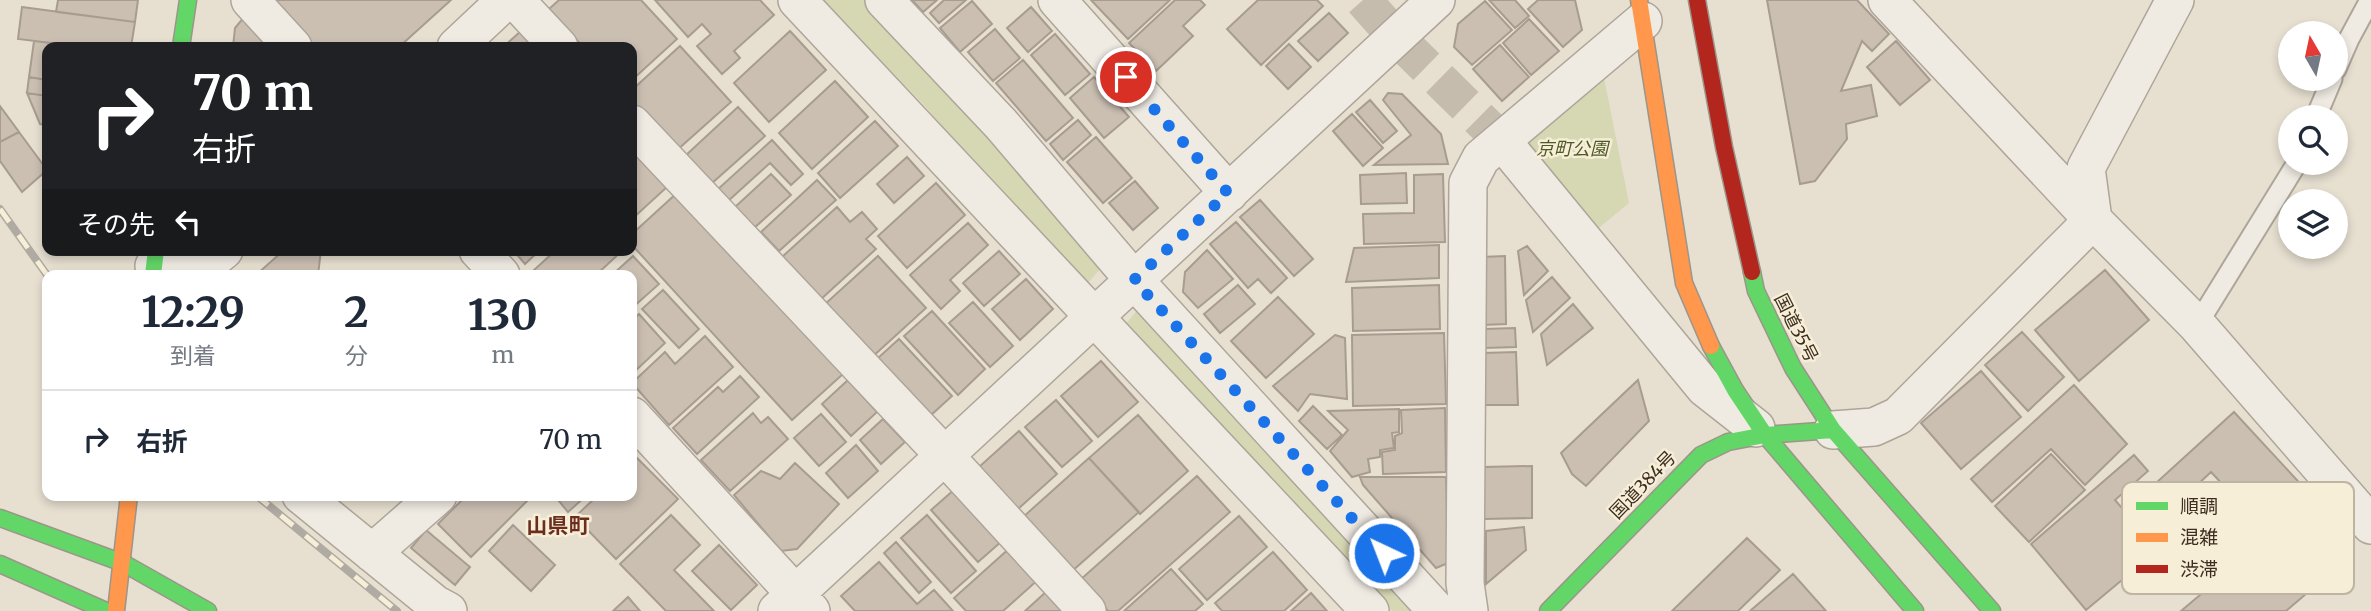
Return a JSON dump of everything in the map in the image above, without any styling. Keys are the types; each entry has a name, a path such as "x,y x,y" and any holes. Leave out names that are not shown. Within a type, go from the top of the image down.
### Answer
{"main road":[{"path":"182,42 188,0"},
{"name":"国道35号","path":"1697,0 1724,147 1756,291 1793,368 1833,430 1992,611"},
{"path":"1641,10 1670,205 1685,283 1704,333 1735,390 1765,435 1915,611"},
{"name":"国道384号","path":"1548,611 1701,455 1728,442 1765,435 1833,430"},
{"path":"116,611 128,501"},
{"path":"0,518 123,563 208,611"},
{"path":"0,564 106,611"}],"street":[{"path":"250,0 288,42"},
{"path":"461,42 506,0"},
{"path":"515,0 554,42"},
{"path":"797,0 1370,611"},
{"path":"884,0 1001,124 1134,280 1437,611"},
{"path":"1057,0 1228,193"},
{"path":"637,422 795,605 944,455 1436,0"},
{"path":"1887,0 2093,220 2197,325 2334,482"},
{"path":"2093,220 2086,168 2175,0"},
{"path":"1469,611 1465,583 1468,183 1481,158 1641,10"},
{"path":"637,129 1087,611"},
{"path":"1502,141 1705,388 1765,435"},
{"path":"1833,430 1874,427 1898,416 2093,220"},
{"path":"155,264 203,267 217,256"},
{"path":"484,256 496,270"},
{"path":"308,501 435,604 448,611"},
{"path":"372,553 431,501"},
{"path":"2354,505 2371,525"}],"lane":[{"path":"2348,39 2370,0"},
{"path":"2197,325 2290,175"}],"green space":[{"path":"822,0 865,0 1021,168 1102,267 1087,284 976,166 924,105"},
{"name":"京町公園","path":"1601,63 1629,203 1588,237 1524,155 1528,128"},
{"path":"1140,307 1423,611 1392,611 1123,327"}],"building":[{"path":"58,0 138,0 135,22 56,12"},
{"path":"267,0 451,0 405,42 310,42"},
{"path":"559,0 641,0 677,39 637,75 637,42 579,42 549,9"},
{"path":"655,0 760,0 774,15 734,51 740,58 722,74 697,46 711,34 702,24 688,37"},
{"path":"912,0 937,0 923,12"},
{"path":"944,0 966,0 939,23 930,13"},
{"path":"1091,0 1170,0 1128,39"},
{"path":"1175,0 1200,0 1205,5 1183,26 1193,36 1156,71 1129,43"},
{"path":"1258,0 1317,0 1323,6 1261,65 1227,29"},
{"path":"1489,0 1515,0 1529,16 1515,28"},
{"path":"1538,0 1575,0 1582,30 1563,47 1528,9"},
{"path":"1767,0 1857,0 1889,34 1872,51 1862,41 1841,91 1871,85 1877,116 1846,124 1847,139 1815,181 1800,184"},
{"path":"972,1 992,24 960,52 940,28"},
{"path":"1485,1 1512,30 1472,65 1454,47 1458,24"},
{"path":"22,7 135,22 132,42 43,42 18,39"},
{"path":"1031,7 1052,31 1028,52 1007,28"},
{"path":"1329,13 1348,33 1318,61 1298,41"},
{"path":"245,16 268,42 234,42 235,28"},
{"path":"1529,19 1559,51 1531,75 1503,43"},
{"path":"995,29 1020,58 993,81 968,52"},
{"path":"790,31 826,70 769,122 734,83"},
{"path":"520,32 529,42 509,42"},
{"path":"1055,34 1090,74 1065,95 1031,55"},
{"path":"34,41 42,42 42,79 29,77"},
{"path":"1896,41 1930,80 1900,105 1867,67"},
{"path":"1289,44 1311,67 1288,89 1266,66"},
{"path":"1500,45 1529,77 1502,101 1473,69"},
{"path":"680,46 731,102 676,151 637,108 637,85"},
{"path":"1023,60 1073,118 1046,141 996,83"},
{"path":"29,77 42,79 42,95 27,93"},
{"path":"1094,77 1129,117 1104,138 1070,98"},
{"path":"835,81 868,117 812,169 779,133"},
{"path":"27,93 42,95 40,124"},
{"path":"1388,93 1402,94 1441,134 1448,164 1374,165 1411,135 1383,100"},
{"path":"1370,100 1397,131 1383,143 1356,112"},
{"path":"0,106 19,132 0,142"},
{"path":"738,107 765,136 711,184 685,156"},
{"path":"1352,114 1383,148 1363,166 1333,131"},
{"path":"1078,120 1091,135 1063,160 1050,144"},
{"path":"875,121 898,146 840,198 818,173"},
{"path":"19,132 42,163 42,174 22,192 0,161 0,142"},
{"path":"1096,137 1132,178 1103,203 1067,162"},
{"path":"772,140 803,174 791,185 770,163 727,202 717,190"},
{"path":"637,154 667,187 637,214"},
{"path":"907,157 924,176 894,203 877,184"},
{"path":"1406,173 1407,203 1361,204 1360,175"},
{"path":"771,174 791,195 754,228 735,207"},
{"path":"1443,174 1445,242 1364,244 1363,214 1414,213 1414,175"},
{"path":"817,180 836,200 779,251 761,232"},
{"path":"1135,181 1158,208 1133,230 1109,203"},
{"path":"936,183 965,215 907,268 878,236"},
{"path":"677,193 843,374 792,420 637,250 637,229"},
{"path":"1260,200 1313,259 1294,276 1240,217"},
{"path":"837,207 850,222 862,212 877,229 866,239 876,249 820,300 782,257"},
{"path":"1236,222 1287,278 1271,293 1258,279 1248,288 1210,244"},
{"path":"968,223 988,245 950,280 960,291 941,309 910,275"},
{"path":"1439,245 1439,278 1346,282 1354,248"},
{"path":"1527,246 1548,271 1524,295 1518,251"},
{"path":"1207,250 1233,279 1198,308 1183,292 1185,272"},
{"path":"999,251 1020,274 984,306 963,283"},
{"path":"277,256 320,256 319,270 262,270"},
{"path":"518,256 534,256 525,264"},
{"path":"549,256 617,256 601,270 534,270"},
{"path":"633,256 659,284 637,304 637,270 618,270"},
{"path":"878,256 926,308 871,358 824,305"},
{"path":"1505,256 1506,324 1483,325 1481,257"},
{"path":"2105,270 2149,320 2079,381 2035,330"},
{"path":"1552,277 1570,298 1533,332 1526,300"},
{"path":"1026,279 1053,309 1020,340 992,309"},
{"path":"1238,285 1255,304 1220,333 1204,314"},
{"path":"1439,285 1440,329 1353,331 1352,288"},
{"path":"663,290 699,329 679,348 642,309"},
{"path":"1278,297 1314,334 1266,378 1231,341"},
{"path":"973,302 1013,346 990,367 949,323"},
{"path":"1573,304 1593,328 1547,365 1541,334"},
{"path":"932,311 985,369 958,395 904,336"},
{"path":"639,314 665,343 637,369"},
{"path":"1515,328 1516,347 1484,348 1484,329"},
{"path":"2022,332 2064,377 2028,411 1985,365"},
{"path":"1444,333 1446,404 1353,406 1352,335"},
{"path":"1335,335 1345,338 1347,399 1310,394 1298,411 1273,386"},
{"path":"705,336 733,367 669,425 637,389 637,378 665,352 675,364"},
{"path":"899,339 952,396 930,416 878,358"},
{"path":"1516,352 1518,405 1484,405 1483,353"},
{"path":"1101,361 1138,402 1098,437 1061,396"},
{"path":"1981,371 2021,417 1961,469 1921,423"},
{"path":"740,376 759,397 697,454 673,428 718,387 723,392"},
{"path":"848,380 877,412 851,436 822,404"},
{"path":"1638,380 1649,421 1586,486 1572,474 1561,453"},
{"path":"2074,385 2127,444 2085,485 2051,449 1992,502 1971,479"},
{"path":"1056,400 1092,441 1062,467 1025,427"},
{"path":"1313,406 1342,435 1327,449 1299,421"},
{"path":"1445,408 1446,472 1383,474 1382,452 1395,450 1395,436 1402,433 1401,410"},
{"path":"1399,409 1399,432 1392,433 1394,448 1380,450 1380,457 1368,459 1370,472 1352,477 1330,451 1348,430 1328,411"},
{"path":"2234,412 2299,482 2220,482 2211,472 2200,482 2157,482"},
{"path":"753,413 761,423 768,417 788,439 730,491 701,460"},
{"path":"821,414 846,442 819,466 794,438"},
{"path":"1138,415 1188,471 1140,514 1089,458"},
{"path":"883,419 905,442 881,464 860,440"},
{"path":"1019,431 1057,474 1018,509 979,467"},
{"path":"856,445 878,471 848,498 826,473"},
{"path":"2051,454 2085,490 2029,542 1995,506"},
{"path":"2134,455 2148,471 2135,482 2122,482 2122,494 2115,500 2122,508 2122,580 2086,610 2031,544"},
{"path":"637,458 678,499 616,559 575,517 592,501 637,501"},
{"path":"1089,458 1139,512 1071,572 1022,518"},
{"path":"795,463 839,504 797,549 781,551 734,495 761,471 780,479"},
{"path":"1532,466 1532,518 1484,519 1483,467"},
{"path":"1197,476 1230,512 1118,611 1108,611 1080,580"},
{"path":"1360,477 1446,477 1448,563 1436,568 1363,485"},
{"path":"955,489 1002,541 978,562 931,510"},
{"path":"461,501 527,501 471,557 438,524"},
{"path":"559,501 580,501 568,512"},
{"path":"671,515 700,545 674,570 714,611 666,611 620,564"},
{"path":"927,515 976,571 951,593 901,538"},
{"path":"1239,516 1267,547 1207,600 1179,569"},
{"path":"513,525 555,565 531,591 489,551"},
{"path":"1524,527 1526,550 1486,584 1486,531"},
{"path":"426,530 470,567 455,585 411,548"},
{"path":"1747,538 1780,570 1738,611 1672,611"},
{"path":"896,542 931,582 919,593 884,553"},
{"path":"719,545 757,585 731,610 692,571"},
{"path":"1012,546 1040,578 1003,611 966,611 954,598"},
{"path":"1273,552 1307,590 1284,611 1222,611 1215,603"},
{"path":"879,562 917,604 934,590 953,611 855,611 841,596"},
{"path":"1171,569 1203,604 1195,611 1124,611"},
{"path":"1793,574 1826,611 1750,611"},
{"path":"1047,591 1065,611 1025,611"},
{"path":"1311,593 1327,611 1291,611"},
{"path":"2201,594 2306,594 2286,611 2181,611"},
{"path":"628,597 640,611 613,611"}],"tunnel":[{"path":"1363,0 1396,37 1502,141"}],"railway":[{"path":"0,209 43,270"},
{"path":"263,501 397,611"}],"traffic: fast":[{"path":"182,42 188,0"},
{"path":"154,270 155,256"},
{"path":"1752,272 1756,291 1793,368 1833,430 1992,611"},
{"path":"1711,346 1735,390 1765,435 1915,611"},
{"path":"1548,611 1701,455 1728,442 1765,435 1833,430"},
{"path":"0,518 123,563 208,611"},
{"path":"0,564 106,611"}],"traffic: slow":[{"path":"1639,0 1684,283 1711,346"},
{"path":"116,611 128,501"}],"traffic: jam":[{"path":"1697,0 1724,147 1752,272"}],"district":[{"name":"山県町","path":"558,526"}],"route":[{"path":"1126,77 1228,193 1134,280 1384,553"}]}
